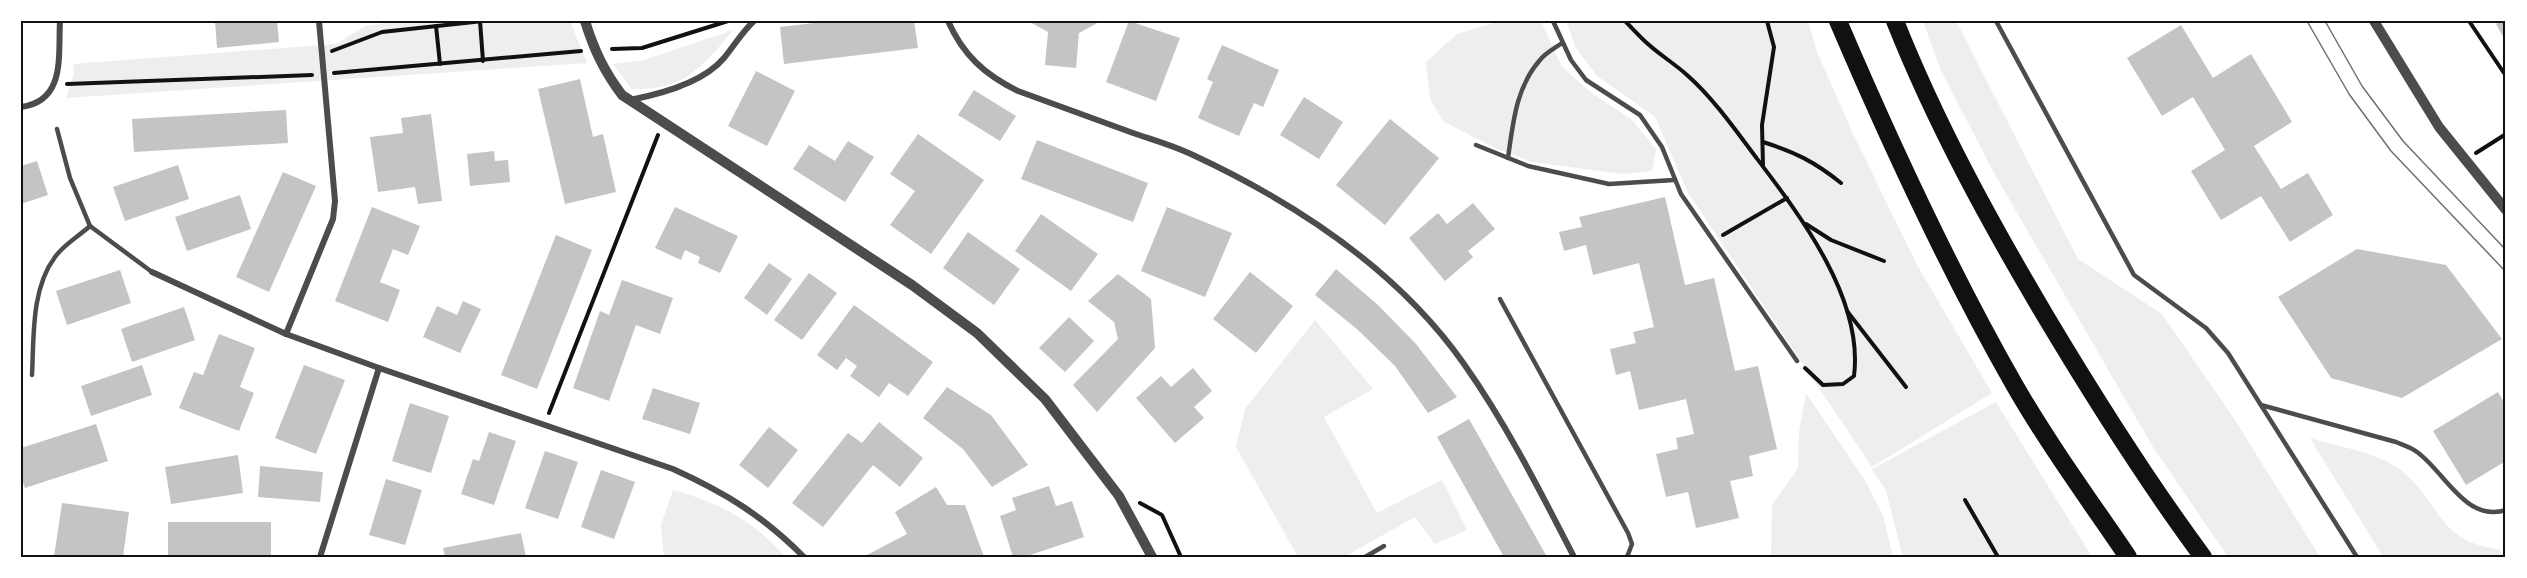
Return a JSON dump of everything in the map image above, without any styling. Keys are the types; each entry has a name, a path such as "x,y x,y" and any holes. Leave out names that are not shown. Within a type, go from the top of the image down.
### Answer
{"highway":[{"path":"1838,21 1888,136 1959,282 2016,387 2055,450 2128,557"},
{"path":"1894,21 1934,112 2008,253 2131,455 2203,557"}],"street":[{"path":"21,107 36,105 45,99 55,84 60,21"},
{"path":"286,334 333,219 335,201 319,21"},
{"path":"585,21 594,50 604,70 622,95 912,285 978,333 1045,399 1125,506 1151,557"},
{"path":"630,100 670,92 698,77 723,60 754,21"},
{"path":"948,21 969,57 999,82 1192,154 1296,212 1375,267 1419,309 1463,362 1512,438 1574,557"},
{"path":"2374,21 2424,104 2464,160 2506,210"},
{"path":"152,272 286,334 673,469 708,485 746,507 804,557"},
{"path":"320,557 379,368"}],"lane":[{"path":"1553,21 1571,60 1586,80 1640,115 1662,147 1681,194 1797,361"},
{"path":"1996,21 2134,275 2206,328 2228,353 2357,557"},
{"path":"1508,158 1516,108 1526,80 1540,58 1562,43"},
{"path":"57,129 70,178 90,226 152,272"},
{"path":"1476,145 1528,166 1609,184 1674,180"},
{"path":"32,375 37,307 45,274 55,255 90,226"},
{"path":"1500,299 1628,533 1632,544 1628,557"},
{"path":"2260,405 2396,442 2416,451 2465,502 2481,512 2506,510"},
{"path":"1365,557 1384,546"}],"path":[{"path":"322,55 382,32 482,21 483,61"},
{"path":"55,84 324,74 594,50 642,48 728,21"},
{"path":"1625,21 1647,43 1688,75 1727,119 1787,198 1834,275 1852,331 1856,358 1854,376 1843,384 1823,385 1797,361"},
{"path":"1763,167 1762,125 1774,47 1767,21"},
{"path":"2469,21 2506,76"},
{"path":"436,26 440,64"},
{"path":"544,425 663,123"},
{"path":"2464,160 2506,134"},
{"path":"1762,142 1785,149 1818,164 1841,183"},
{"path":"1712,241 1787,198"},
{"path":"1803,222 1831,240 1884,261"},
{"path":"1845,308 1906,387"},
{"path":"1965,500 1998,557"},
{"path":"1125,506 1140,503 1162,515 1182,557"}],"shaded area":[{"path":"398,21 570,21 587,63 66,98 74,74 73,64 336,44 365,26"},
{"path":"1500,21 1541,21 1562,67 1593,94 1632,120 1656,149 1652,171 1623,174 1532,162 1493,147 1444,122 1430,99 1426,62 1457,34"},
{"path":"1566,21 1808,21 1817,52 1854,136 1917,265 1992,393 1872,467 1688,193 1655,117 1597,76 1576,48"},
{"path":"1923,21 1956,21 2078,259 2162,314 2233,417 2320,557 2228,557 2153,447 1994,173 1940,69"},
{"path":"733,30 692,73 672,84 632,89 613,64 644,60"},
{"path":"1315,320 1373,389 1324,417 1377,513 1442,480 1467,530 1435,544 1415,517 1344,557 1298,557 1236,447 1245,409"},
{"path":"1806,393 1864,479 1883,515 1893,557 1771,557 1772,505 1798,468 1799,432"},
{"path":"1996,402 2092,557 1903,557 1886,491 1872,469"},
{"path":"2310,438 2358,451 2392,464 2415,484 2452,530 2479,545 2499,549 2504,557 2383,557"},
{"path":"673,490 720,507 748,523 785,557 664,557 661,525"}],"building":[{"path":"215,21 277,21 279,42 217,48"},
{"path":"831,21 914,21 918,48 784,64 780,27"},
{"path":"1028,21 1101,21 1079,33 1076,68 1045,65 1048,32"},
{"path":"1129,21 1180,38 1156,101 1106,82"},
{"path":"2506,21 2506,42 2496,24"},
{"path":"2181,25 2213,78 2251,54 2292,122 2254,146 2281,189 2308,173 2333,215 2290,242 2261,196 2221,220 2191,171 2225,150 2193,97 2162,116 2127,58"},
{"path":"1222,45 1279,70 1263,107 1254,103 1239,136 1198,118 1213,82 1207,79"},
{"path":"756,71 795,91 767,146 728,126"},
{"path":"580,79 593,137 603,134 616,192 565,204 538,89"},
{"path":"974,90 1016,116 1000,141 958,115"},
{"path":"1304,97 1343,122 1319,159 1280,135"},
{"path":"286,110 288,143 134,152 132,119"},
{"path":"431,114 442,201 418,204 415,187 378,192 370,137 403,133 401,118"},
{"path":"1390,119 1439,158 1385,225 1336,185"},
{"path":"918,134 984,180 931,254 890,225 915,191 890,174"},
{"path":"1037,140 1148,183 1133,222 1021,179"},
{"path":"848,141 874,157 845,202 793,169 809,145 835,161"},
{"path":"494,151 495,161 508,160 510,182 470,186 467,154"},
{"path":"37,161 48,195 21,204 21,166"},
{"path":"178,165 189,199 125,221 113,187"},
{"path":"283,172 316,186 269,292 236,277"},
{"path":"240,195 251,229 187,251 175,217"},
{"path":"1665,197 1685,285 1714,278 1735,371 1758,366 1777,449 1749,456 1753,476 1730,481 1739,518 1696,528 1688,492 1666,497 1656,454 1678,449 1676,438 1694,434 1686,399 1639,410 1630,371 1616,375 1610,349 1636,343 1633,332 1654,327 1639,263 1593,275 1586,245 1564,251 1559,232 1582,227 1579,217"},
{"path":"1473,203 1495,229 1468,251 1473,257 1445,281 1409,238 1438,213 1447,224"},
{"path":"372,207 420,226 408,255 393,249 380,282 400,290 388,322 335,301"},
{"path":"675,207 738,236 720,273 698,263 700,257 685,250 681,260 655,248"},
{"path":"1167,207 1232,233 1205,297 1141,271"},
{"path":"1041,214 1098,254 1071,291 1015,251"},
{"path":"968,232 1020,269 994,305 943,268"},
{"path":"556,235 592,250 537,389 501,375"},
{"path":"2357,249 2446,265 2502,339 2402,398 2331,378 2278,297"},
{"path":"769,263 792,279 767,315 744,298"},
{"path":"1336,269 1378,305 1416,344 1457,397 1428,413 1395,366 1358,330 1315,295"},
{"path":"120,270 131,303 67,325 56,291"},
{"path":"1250,272 1293,306 1256,353 1213,319"},
{"path":"809,273 837,293 802,340 774,320"},
{"path":"1118,274 1151,299 1155,348 1097,412 1073,385 1118,339 1114,322 1088,301"},
{"path":"622,280 673,298 660,334 636,325 609,401 573,388 600,311 609,315"},
{"path":"463,301 481,309 460,353 423,337 437,306 457,315"},
{"path":"854,305 933,362 908,396 889,383 879,397 850,376 857,366 846,358 837,370 817,355"},
{"path":"184,307 195,340 132,362 121,329"},
{"path":"1069,317 1094,341 1065,372 1039,348"},
{"path":"219,334 255,348 240,387 254,393 239,431 179,408 194,372 203,375"},
{"path":"142,365 152,395 91,416 81,386"},
{"path":"304,365 345,380 316,454 275,438"},
{"path":"1193,368 1212,391 1194,407 1204,418 1175,443 1136,398 1161,376 1171,387"},
{"path":"947,387 991,415 1028,465 992,487 963,449 923,418"},
{"path":"653,388 700,403 690,434 642,419"},
{"path":"2498,392 2506,406 2506,461 2466,485 2433,431"},
{"path":"410,403 449,416 431,473 392,461"},
{"path":"1469,419 1547,557 1504,557 1437,437"},
{"path":"879,422 923,458 900,487 873,465 823,527 792,503 848,433 862,443"},
{"path":"96,424 108,461 25,488 21,476 21,448"},
{"path":"769,427 798,450 768,488 739,465"},
{"path":"489,432 516,441 494,505 461,494 473,459 479,461"},
{"path":"545,451 578,462 558,519 525,508"},
{"path":"238,455 243,493 171,504 165,467"},
{"path":"260,466 323,472 320,502 258,497"},
{"path":"601,470 635,482 614,539 581,527"},
{"path":"386,479 422,490 405,545 369,535"},
{"path":"1049,486 1056,506 1072,501 1084,537 1024,557 1013,557 1000,516 1016,510 1012,498"},
{"path":"936,487 947,505 965,505 984,557 863,557 907,534 895,512"},
{"path":"62,503 129,512 123,557 54,557"},
{"path":"168,522 271,522 271,557 168,557"},
{"path":"521,533 526,557 445,557 443,548"}],"tram line":[{"path":"2307,21 2349,94 2391,151 2506,272"},
{"path":"2325,21 2362,86 2403,141 2506,250"}]}
